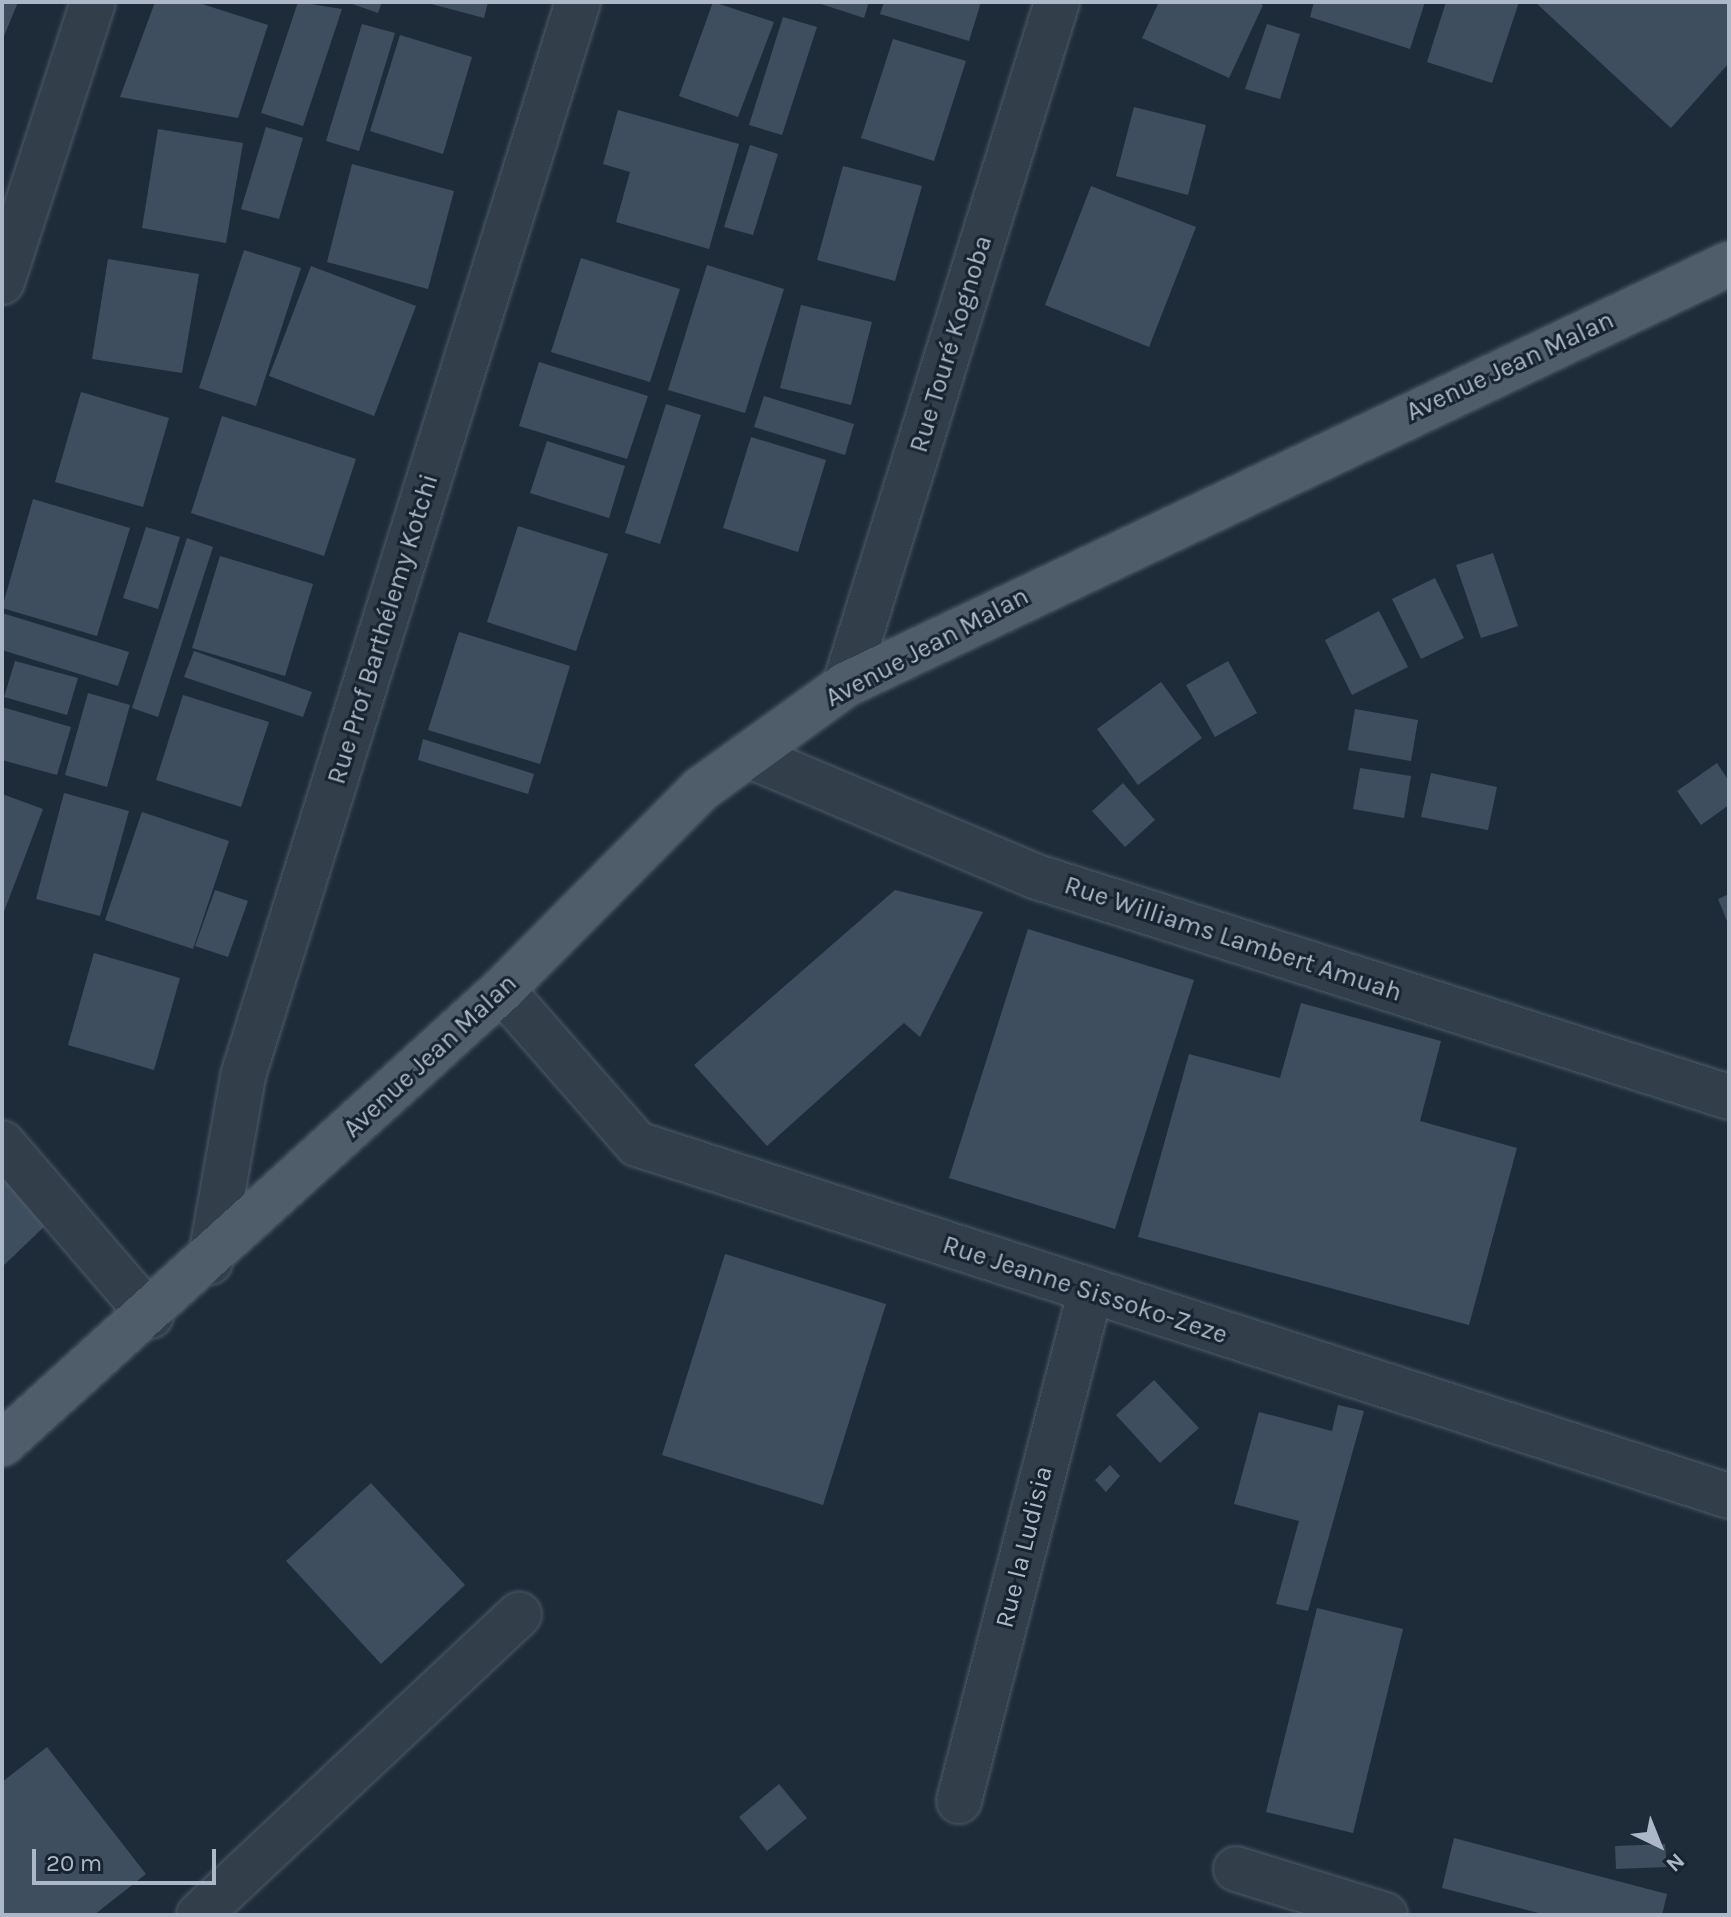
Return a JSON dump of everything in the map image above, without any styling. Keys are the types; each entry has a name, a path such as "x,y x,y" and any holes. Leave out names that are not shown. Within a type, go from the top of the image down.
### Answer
{"main road":[{"name":"Avenue Jean Malan","path":"2,1444 151,1316 502,990 701,789 845,685 1729,264"}],"street":[{"path":"2,282 93,2"},
{"name":"Rue Prof Barthélemy Kotchi","path":"210,1262 243,1076 578,2"},
{"name":"Rue Touré Kognoba","path":"845,685 1057,2"},
{"name":"Rue Williams Lambert Amuah","path":"748,755 1034,876 1729,1097"},
{"name":"Rue Jeanne Sissoko-Zeze","path":"502,990 637,1144 1090,1293 1729,1496"},
{"path":"2,1143 151,1316"},
{"name":"Rue la Ludisia","path":"959,1801 1090,1293"},
{"path":"199,1915 519,1614"},
{"path":"1236,1869 1385,1915"}],"building":[{"path":"2,2 18,2 2,41"},
{"path":"155,2 196,2 268,25 238,118 120,97"},
{"path":"298,2 342,9 303,126 261,113"},
{"path":"347,2 382,2 378,13"},
{"path":"424,2 488,2 484,18"},
{"path":"713,2 774,22 738,117 679,96"},
{"path":"815,2 869,2 864,18"},
{"path":"884,2 981,2 969,41 880,14"},
{"path":"1159,2 1257,2 1263,5 1229,78 1142,38"},
{"path":"1314,2 1425,2 1410,49 1310,17"},
{"path":"1446,2 1519,2 1492,83 1427,62"},
{"path":"1535,2 1729,2 1729,63 1671,128"},
{"path":"783,17 817,27 782,135 749,125"},
{"path":"362,24 395,33 359,151 326,141"},
{"path":"1267,24 1300,34 1280,99 1245,89"},
{"path":"400,35 472,57 443,154 370,131"},
{"path":"893,39 966,61 934,161 861,138"},
{"path":"1134,107 1206,125 1188,195 1116,176"},
{"path":"618,110 739,144 709,249 616,222 630,172 603,164"},
{"path":"266,127 303,138 279,219 241,209"},
{"path":"158,129 243,143 226,243 142,228"},
{"path":"750,145 778,154 753,235 724,227"},
{"path":"352,164 454,191 428,289 327,262"},
{"path":"843,166 922,186 895,281 817,260"},
{"path":"1091,186 1196,227 1149,347 1045,305"},
{"path":"244,250 301,268 256,406 199,388"},
{"path":"581,258 680,289 650,382 551,352"},
{"path":"108,259 199,274 182,373 92,359"},
{"path":"707,265 784,289 745,413 668,390"},
{"path":"311,266 416,306 374,416 269,376"},
{"path":"801,305 872,322 851,405 780,388"},
{"path":"539,362 648,396 627,459 519,426"},
{"path":"81,392 169,418 143,507 55,482"},
{"path":"764,396 854,424 845,455 754,427"},
{"path":"666,404 701,415 660,544 625,533"},
{"path":"222,416 356,459 324,556 191,513"},
{"path":"751,437 826,460 798,552 723,528"},
{"path":"547,441 625,466 609,518 530,493"},
{"path":"33,499 130,528 97,636 2,608"},
{"path":"518,526 608,554 576,651 487,622"},
{"path":"146,527 180,537 158,609 123,598"},
{"path":"187,538 213,547 158,717 132,708"},
{"path":"1493,553 1518,626 1481,638 1456,565"},
{"path":"220,556 313,584 285,676 192,648"},
{"path":"1435,578 1464,638 1421,659 1392,599"},
{"path":"1379,611 1408,667 1352,695 1325,640"},
{"path":"2,613 129,652 118,686 2,650"},
{"path":"459,632 570,666 540,764 428,730"},
{"path":"194,651 312,692 303,717 184,677"},
{"path":"15,661 78,678 67,715 4,697"},
{"path":"1228,661 1257,713 1215,737 1186,685"},
{"path":"1161,682 1202,738 1138,785 1097,729"},
{"path":"88,693 130,705 107,787 65,775"},
{"path":"183,695 269,722 241,807 156,780"},
{"path":"2,707 71,727 57,775 2,760"},
{"path":"1355,709 1418,720 1411,761 1348,750"},
{"path":"423,739 534,774 528,794 418,760"},
{"path":"1717,763 1729,781 1729,805 1701,825 1677,791"},
{"path":"1360,768 1411,776 1404,818 1353,809"},
{"path":"1431,773 1497,787 1488,830 1421,817"},
{"path":"1123,783 1155,820 1125,847 1092,811"},
{"path":"64,793 129,811 100,916 36,899"},
{"path":"2,794 43,809 2,917"},
{"path":"142,812 229,841 193,949 105,920"},
{"path":"215,890 248,901 228,957 195,946"},
{"path":"895,890 983,912 920,1037 904,1023 767,1146 694,1065"},
{"path":"1729,894 1729,926 1718,899"},
{"path":"1028,929 1194,980 1115,1229 949,1178"},
{"path":"94,953 180,978 154,1070 68,1045"},
{"path":"1301,1003 1441,1041 1420,1121 1517,1148 1469,1325 1138,1237 1189,1054 1280,1078"},
{"path":"2,1175 48,1223 2,1267"},
{"path":"725,1254 886,1304 823,1505 662,1455"},
{"path":"1154,1380 1199,1428 1160,1463 1116,1415"},
{"path":"1338,1405 1364,1411 1308,1611 1276,1604 1299,1521 1234,1504 1259,1412 1332,1431"},
{"path":"1110,1465 1120,1476 1106,1492 1095,1480"},
{"path":"371,1483 465,1585 381,1664 286,1561"},
{"path":"1317,1608 1403,1629 1353,1833 1266,1812"},
{"path":"47,1747 146,1874 94,1915 2,1915 2,1782"},
{"path":"779,1784 807,1818 767,1851 739,1817"},
{"path":"1454,1838 1667,1894 1662,1915 1546,1915 1442,1888"},
{"path":"1665,1844 1667,1867 1616,1869 1615,1846"}]}
